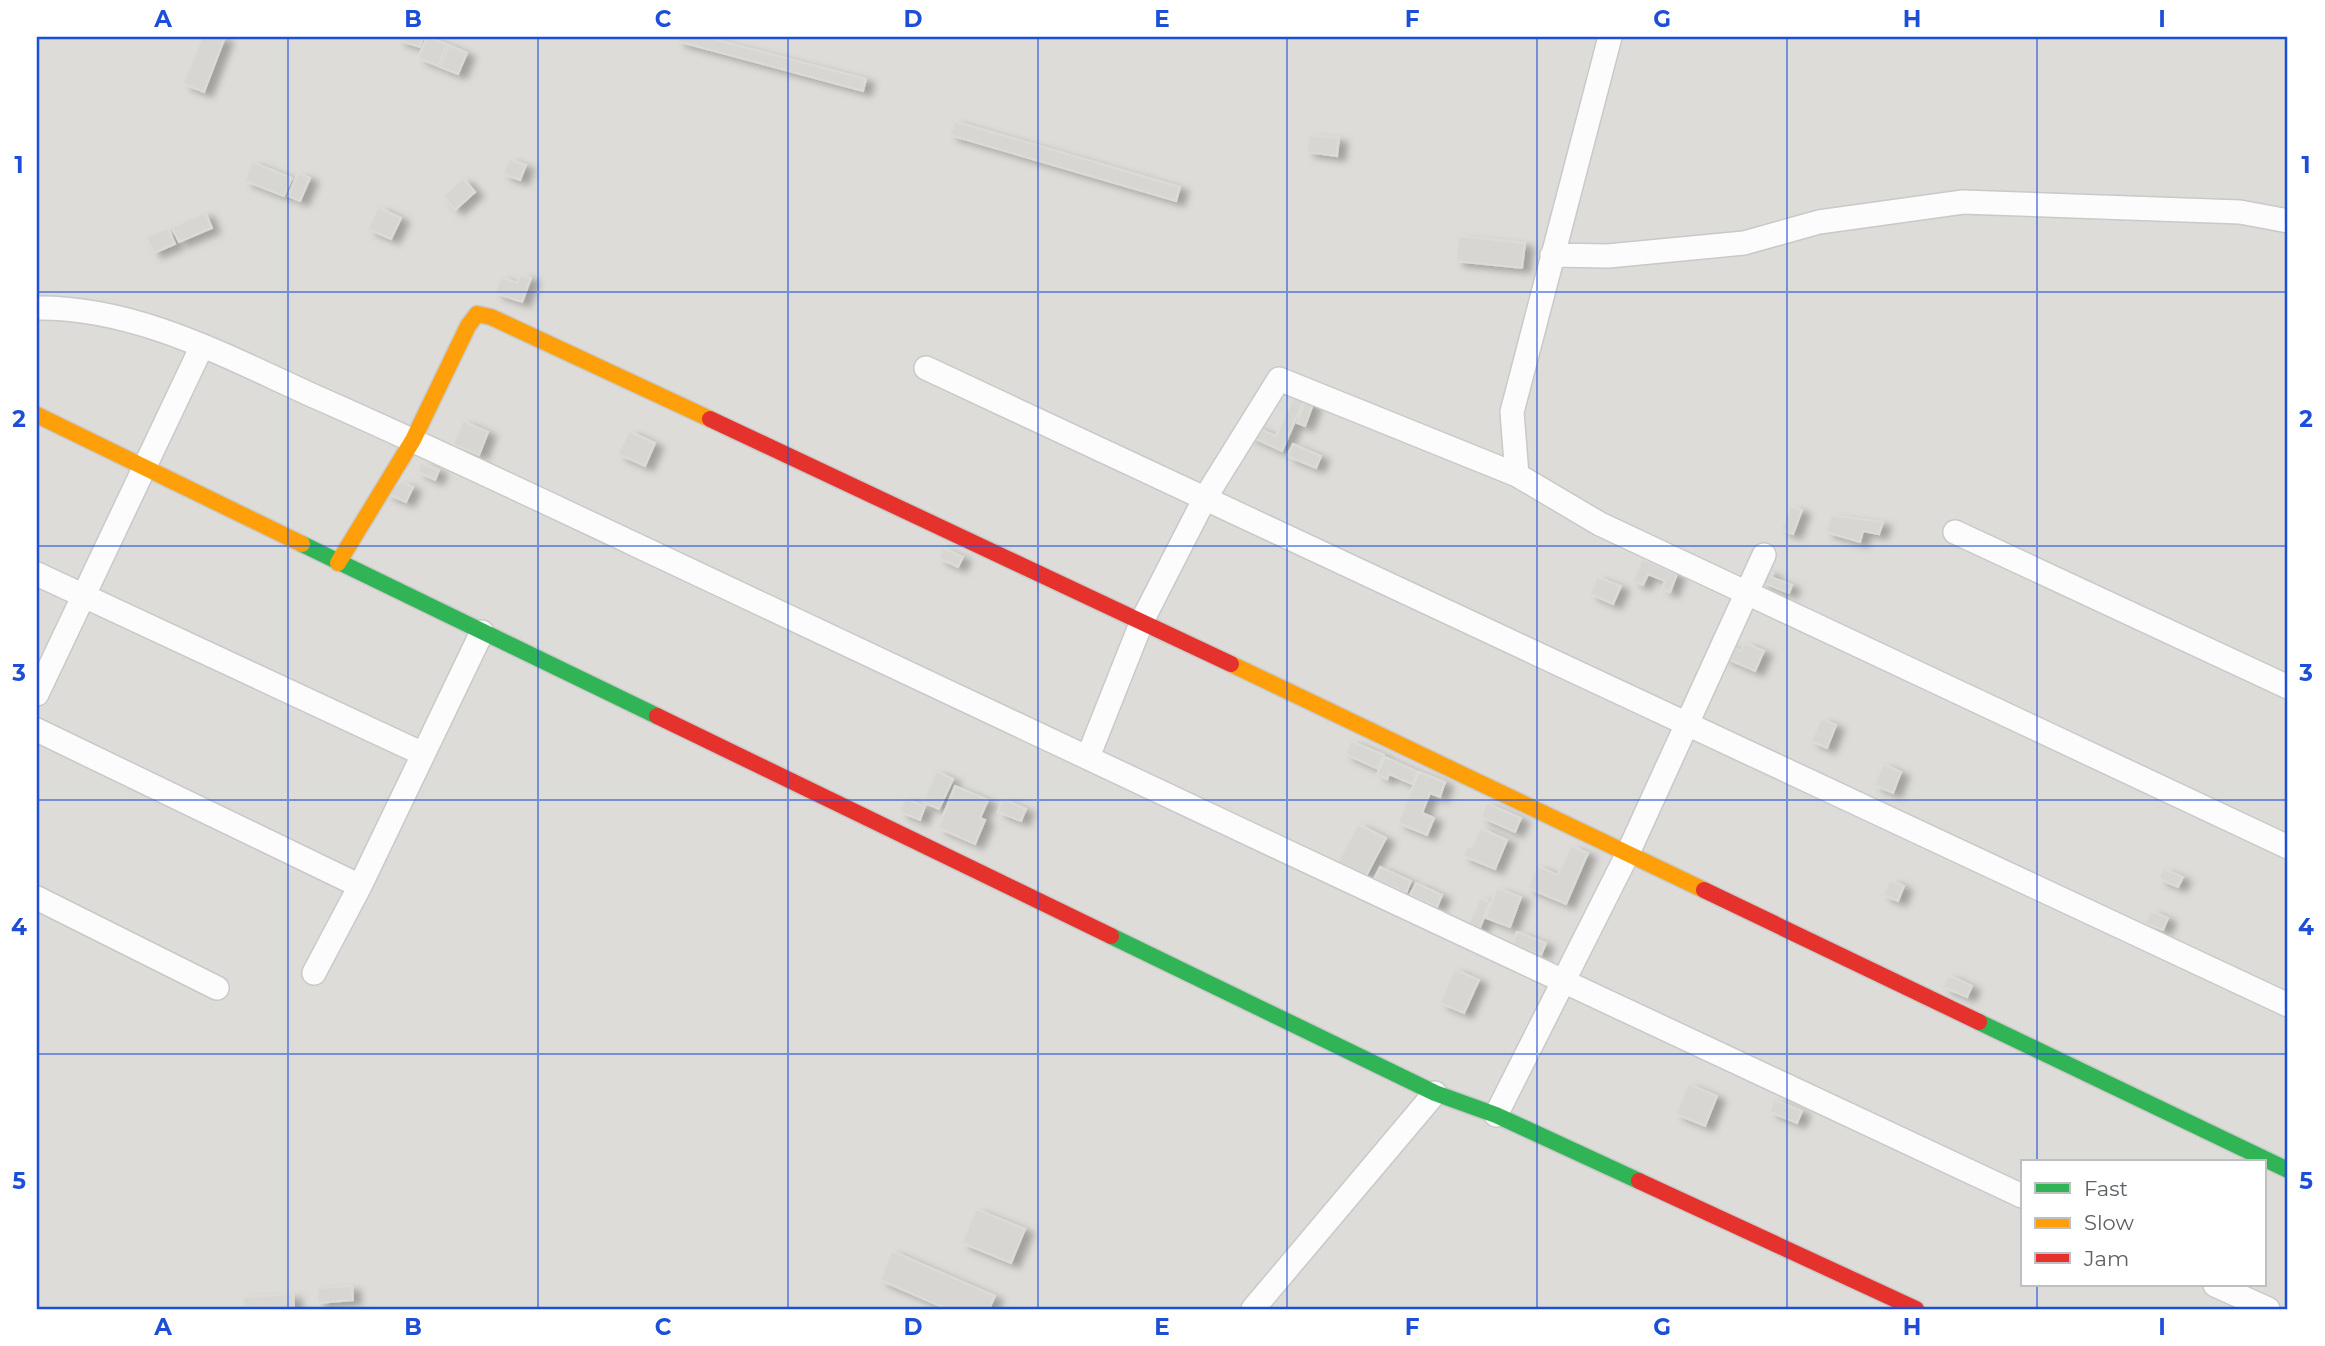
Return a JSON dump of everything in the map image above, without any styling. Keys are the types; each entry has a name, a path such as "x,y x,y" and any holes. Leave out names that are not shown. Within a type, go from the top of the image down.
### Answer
{"street":[{"path":"1517,475 1512,412 1610,37"},
{"path":"1552,255 1608,256 1744,243 1819,222 1963,202 2241,212 2288,221"},
{"path":"37,308 63,307 111,315 172,333 413,440 1564,984 2021,1196"},
{"path":"338,563 413,440 468,326 477,314 491,317 1142,621 2288,1170"},
{"path":"37,694 202,346"},
{"path":"926,368 2288,1005"},
{"path":"1088,757 1142,621 1205,498 1279,379 1517,475 1600,524 2064,739 2288,847"},
{"path":"37,415 1435,1093 1496,1115 1916,1309"},
{"path":"1955,532 2288,687"},
{"path":"1496,1115 1628,853 1689,725 1764,555"},
{"path":"37,574 423,754"},
{"path":"314,974 360,886 482,632"},
{"path":"37,730 360,886"},
{"path":"37,898 217,988"},
{"path":"1253,1309 1435,1093"},
{"path":"2217,1286 2268,1309"}],"shaded area":[{"path":"37,37 2288,37 2288,1309 37,1309"}],"building":[{"path":"202,37 225,37 204,92 183,84"},
{"path":"399,37 423,37 420,47 398,40"},
{"path":"427,37 447,44 438,66 418,58"},
{"path":"679,37 706,37 866,79 863,91 677,41"},
{"path":"449,45 467,53 458,74 440,67"},
{"path":"954,121 1180,187 1176,201 950,135"},
{"path":"1309,135 1339,138 1337,156 1307,152"},
{"path":"509,159 526,165 520,180 503,174"},
{"path":"252,162 292,178 284,196 245,181"},
{"path":"298,173 310,178 300,201 288,196"},
{"path":"463,178 475,192 455,210 443,196"},
{"path":"378,207 401,218 391,239 368,229"},
{"path":"205,212 212,228 179,242 172,227"},
{"path":"168,228 175,244 154,253 146,237"},
{"path":"1459,236 1525,243 1522,268 1456,261"},
{"path":"521,274 531,278 522,302 495,293 501,277 517,283"},
{"path":"1295,394 1305,398 1282,451 1249,436 1253,426 1276,436"},
{"path":"1305,401 1313,404 1305,426 1297,423"},
{"path":"463,421 488,432 479,455 453,444"},
{"path":"629,431 655,443 645,466 618,454"},
{"path":"1293,444 1321,456 1316,468 1287,456"},
{"path":"421,463 439,470 435,480 418,472"},
{"path":"401,482 413,487 406,502 385,493"},
{"path":"1791,506 1802,510 1793,534 1781,530"},
{"path":"1831,515 1883,522 1879,534 1863,531 1860,542 1826,532"},
{"path":"943,548 963,557 958,567 938,558"},
{"path":"1642,559 1677,574 1670,592 1662,588 1665,581 1648,574 1643,585 1633,581"},
{"path":"1766,571 1773,573 1771,577 1792,585 1789,593 1761,582"},
{"path":"1597,577 1621,586 1613,604 1590,594"},
{"path":"1745,643 1764,651 1755,671 1723,657 1728,645 1741,651"},
{"path":"1821,719 1836,725 1827,748 1811,741"},
{"path":"1351,741 1384,755 1378,769 1345,754"},
{"path":"1385,757 1418,772 1412,784 1389,774 1387,779 1377,774"},
{"path":"1883,764 1901,772 1893,793 1874,785"},
{"path":"936,771 953,779 939,809 923,802"},
{"path":"1419,772 1445,782 1440,797 1430,793 1422,813 1434,818 1427,835 1398,823"},
{"path":"955,786 988,800 980,818 985,820 975,844 938,828"},
{"path":"905,799 925,806 920,820 900,812"},
{"path":"1003,799 1026,809 1021,821 998,812"},
{"path":"1486,803 1521,818 1515,832 1481,817"},
{"path":"1358,824 1386,838 1366,876 1338,862"},
{"path":"1480,828 1507,840 1495,869 1463,856 1467,846 1472,848"},
{"path":"1571,846 1588,853 1566,904 1528,888 1537,866 1558,875"},
{"path":"1380,867 1411,881 1406,893 1374,879"},
{"path":"2163,869 2183,877 2178,887 2159,879"},
{"path":"1890,880 1904,886 1898,901 1883,895"},
{"path":"1416,883 1442,895 1437,907 1410,895"},
{"path":"1497,888 1521,897 1510,927 1486,918"},
{"path":"1480,898 1490,902 1479,930 1468,926"},
{"path":"2151,911 2168,918 2163,930 2145,923"},
{"path":"1517,932 1546,943 1541,955 1512,944"},
{"path":"1454,969 1479,980 1464,1013 1440,1003"},
{"path":"1948,975 1972,986 1967,997 1943,987"},
{"path":"1688,1084 1717,1096 1705,1126 1676,1114"},
{"path":"1774,1100 1802,1111 1797,1123 1770,1112"},
{"path":"976,1209 1025,1229 1011,1263 962,1243"},
{"path":"892,1251 995,1296 989,1309 947,1309 880,1280"},
{"path":"352,1286 353,1300 318,1303 317,1288"},
{"path":"293,1294 294,1309 244,1309 243,1297"}],"traffic: fast":[{"path":"302,544 657,716"},
{"path":"1111,936 1435,1093 1496,1115 1639,1181"},
{"path":"1979,1022 2288,1170"}],"traffic: slow":[{"path":"338,563 413,440 468,326 477,314 491,317 710,419"},
{"path":"37,415 302,544"},
{"path":"1231,664 1704,890"}],"traffic: jam":[{"path":"710,419 1231,664"},
{"path":"657,716 1111,936"},
{"path":"1704,890 1979,1022"},
{"path":"1639,1181 1916,1309"}]}
